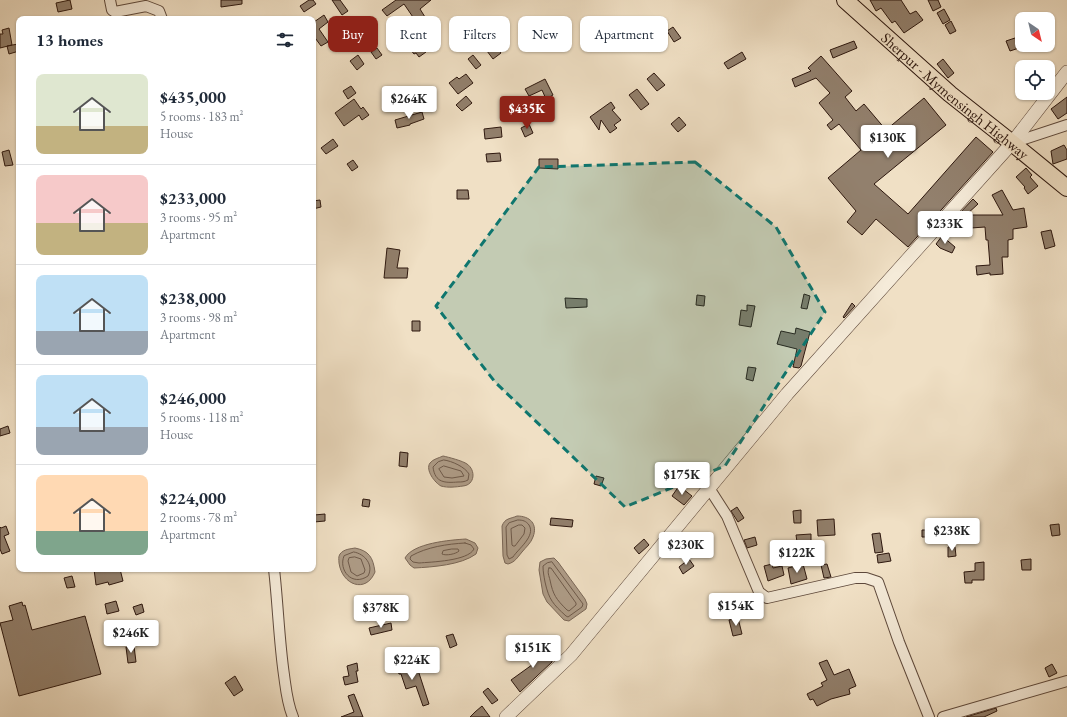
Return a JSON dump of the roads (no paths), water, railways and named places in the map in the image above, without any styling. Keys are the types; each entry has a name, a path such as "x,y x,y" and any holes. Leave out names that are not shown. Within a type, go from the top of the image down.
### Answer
{"main road":[{"name":"Sherpur - Mymensingh Highway","path":"845,0 950,94 1067,188"}],"street":[{"path":"110,0 112,10 115,12 146,6 159,10 161,16"},
{"path":"506,717 571,655 787,394 1012,143 1067,72"},
{"path":"1012,143 1067,125"},
{"path":"709,488 727,516 759,592 767,598 855,578 866,578 878,582 899,642 929,717"},
{"path":"274,572 278,603 280,653 288,706 293,717"},
{"path":"943,717 1067,680"}],"water":[{"path":"443,456 467,464 470,467 473,477 470,483 463,486 449,487 441,486 436,482 431,476 429,466 433,460"},
{"path":"517,516 526,517 529,519 534,525 534,532 532,539 516,560 508,564 505,563 503,556 502,526 506,520"},
{"path":"466,539 475,543 478,548 476,554 463,561 438,566 414,568 405,558 409,553 416,549 432,543"},
{"path":"355,548 364,551 370,556 375,572 371,579 360,585 349,581 345,577 341,571 339,563 339,556 343,551"},
{"path":"554,558 585,599 587,604 586,609 569,621 564,620 547,602 543,594 539,570 540,562 546,559"}]}
